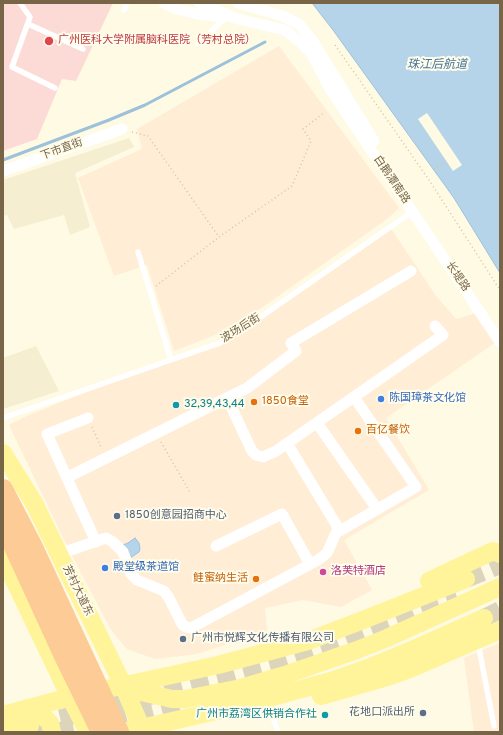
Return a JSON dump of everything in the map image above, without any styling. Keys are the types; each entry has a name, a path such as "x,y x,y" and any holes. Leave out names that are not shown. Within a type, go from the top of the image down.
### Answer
{"highway":[{"name":"芳村大道东","path":"3,489 29,539 119,732"},
{"path":"3,523 64,656 101,732"}],"main road":[{"name":"芳村大道东","path":"3,453 34,503 123,685 143,730"},
{"path":"123,685 125,682 130,680 216,658 351,615 498,551"},
{"path":"3,556 88,732"},
{"path":"5,732 28,717 70,697 218,665 308,640 466,579"},
{"path":"123,685 141,692 172,699 185,699 241,688 285,675 357,650 500,587"},
{"path":"123,732 143,730 331,681 368,668 484,618"},
{"path":"181,719 241,717 344,690 410,669 500,630"},
{"path":"3,714 28,717 42,715 50,723 52,732"}],"street":[{"path":"164,3 176,9 198,14 238,19"},
{"name":"白鹅潭南路","path":"199,3 238,19 285,30 301,42 311,53 330,89 412,212"},
{"name":"白鹅潭南路","path":"240,3 287,18 298,24 314,43 388,164 412,212"},
{"path":"268,3 287,18"},
{"name":"下市直街","path":"3,171 121,129"},
{"name":"长堤路","path":"412,212 500,342"},
{"path":"68,477 247,388 296,351 291,343 411,270"},
{"path":"227,398 252,451 256,455 263,457 276,451 443,335 434,326"},
{"path":"59,554 106,538 113,542 123,552 131,574 137,580 164,591 182,624 191,628 328,553 336,533 416,487 354,397"},
{"path":"88,418 47,434 68,477 96,542"},
{"path":"317,423 376,509"},
{"path":"287,443 340,531"},
{"path":"216,546 282,514 310,564"}],"lane":[{"path":"20,3 30,17 12,67 55,88"},
{"path":"124,10 127,3"},
{"path":"198,44 226,17"},
{"path":"28,24 83,49"},
{"name":"波场后街","path":"3,418 220,343 272,309 412,212"},
{"path":"138,252 170,360"},
{"path":"477,641 494,726"},
{"path":"270,710 278,732"}],"path":[{"path":"335,45 429,180 500,290"},
{"path":"150,290 219,237 292,186 311,141 303,129 325,112"},
{"path":"121,129 148,136 219,237"},
{"path":"434,169 446,161"},
{"path":"88,418 107,458"},
{"path":"156,434 192,494"}],"shaded area":[{"name":"广州医科大学附属脑科医院（芳村总院）","path":"3,3 113,3 76,81 62,79 37,139 3,151"},
{"path":"279,46 399,208 387,219 233,328 174,351 147,265 114,276 78,178 142,149 137,129"},
{"path":"129,138 134,147 75,173 90,227 70,235 64,215 14,229 7,215 3,216 3,180"},
{"path":"390,227 436,296 456,319 480,312 499,340 386,418 429,490 344,540 372,590 341,607 303,600 265,608 267,631 197,654 155,659 127,649 111,630 67,546 9,425 66,400 220,343"},
{"path":"36,346 59,391 3,409 3,358"},
{"path":"500,643 500,732 474,732 464,658"}],"water":[{"name":"珠江后航道","path":"312,3 500,3 500,273 454,198"},
{"path":"135,538 139,543 140,549 139,552 130,558 123,545"}],"pier":[{"path":"427,113 462,165 453,171 418,119"}],"waterway":[{"path":"3,160 145,105 265,42"}],"tunnel":[{"path":"466,579 500,565"},
{"path":"34,725 283,661 340,642 457,597"},
{"path":"484,618 500,610"},
{"path":"56,732 184,701"}],"place":[{"name":"广州医科大学附属脑科医院（芳村总院）","path":"49,41"},
{"name":"陈国璋茶文化馆","path":"381,399"},
{"name":"1850食堂","path":"254,402"},
{"name":"32,39,43,44","path":"176,405"},
{"name":"百亿餐饮","path":"358,431"},
{"name":"1850创意园招商中心","path":"117,516"},
{"name":"殿堂级茶道馆","path":"105,568"},
{"name":"洛芙特酒店","path":"323,572"},
{"name":"鲑蜜纳生活","path":"256,579"},
{"name":"广州市悦辉文化传播有限公司","path":"183,639"},
{"name":"花地口派出所","path":"423,713"},
{"name":"广州市荔湾区供销合作社","path":"325,715"}]}
